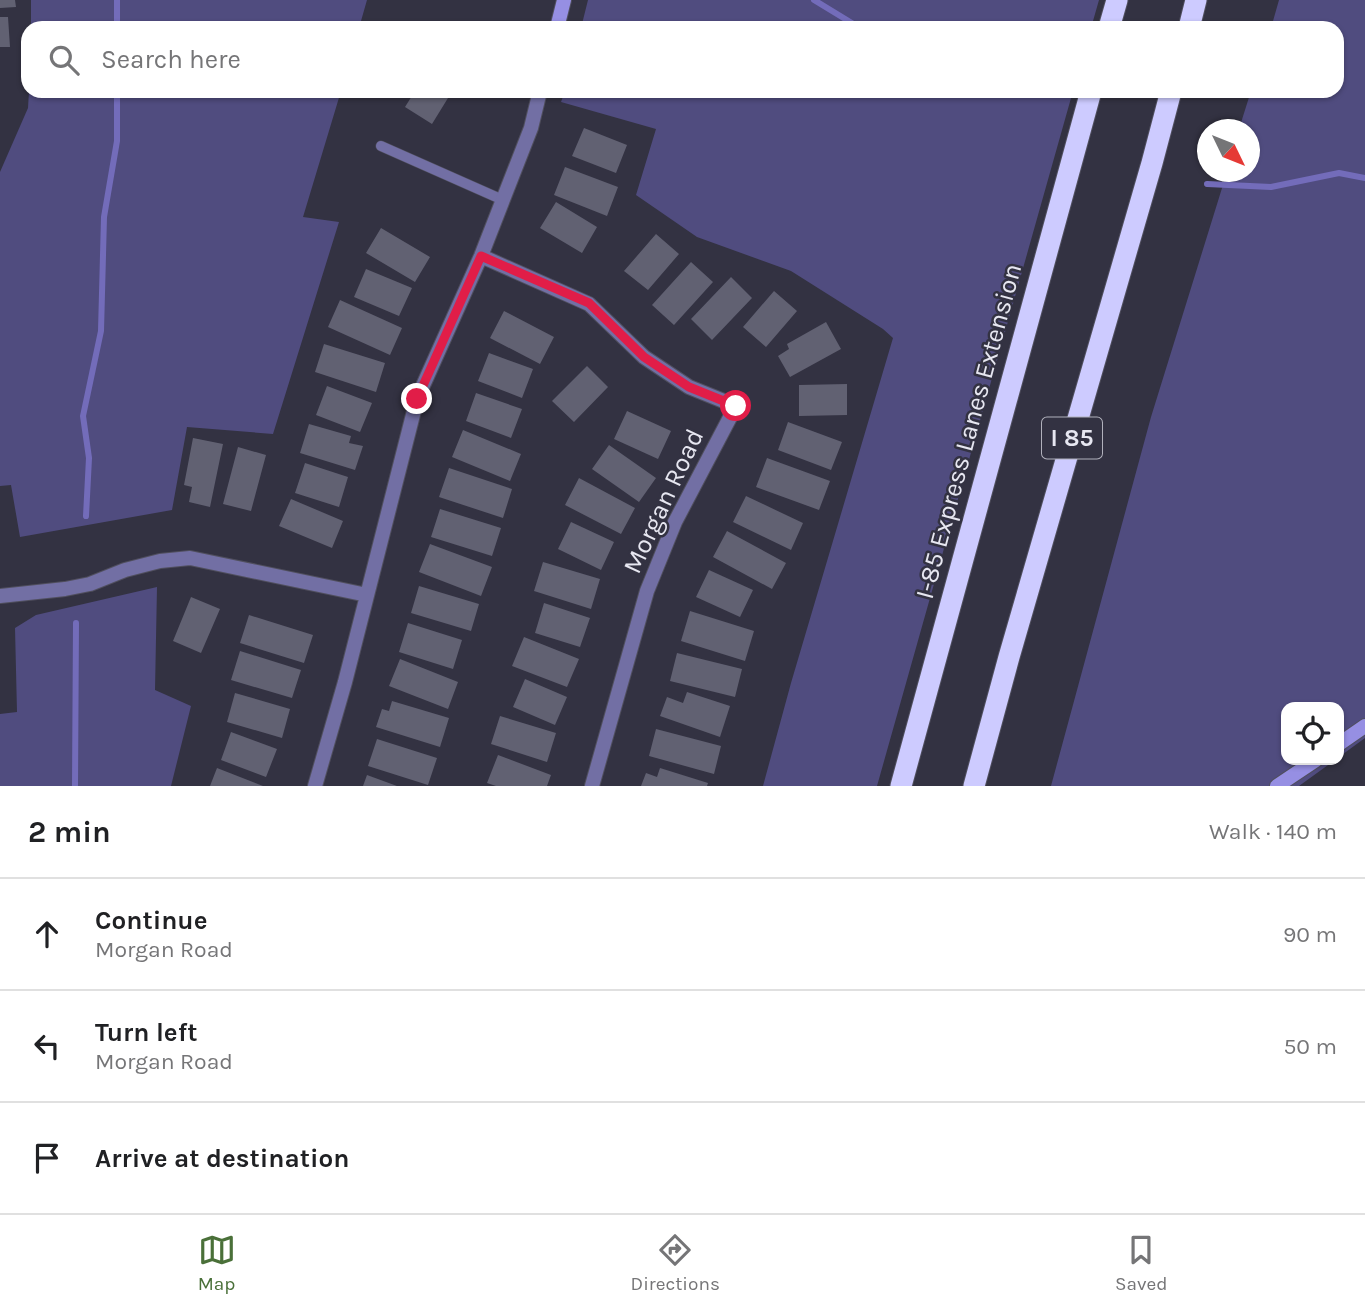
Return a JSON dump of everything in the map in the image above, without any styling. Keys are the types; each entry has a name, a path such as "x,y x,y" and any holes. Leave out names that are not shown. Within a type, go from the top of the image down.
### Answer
{"highway":[{"path":"1111,21 1117,0"},
{"path":"1190,21 1196,0"},
{"name":"I-85 Express Lanes Extension","path":"901,786 1089,98"},
{"name":"I 85","path":"974,786 1169,98"}],"street":[{"path":"558,21 564,0"},
{"path":"314,786 417,399 481,256 531,128 538,98"},
{"name":"Morgan Road","path":"481,256 589,303 644,357 689,387 736,406 675,522 647,591 592,786"},
{"path":"0,596 90,584 125,570 160,561 190,558 367,595"},
{"path":"1344,741 1365,726"},
{"path":"1277,786 1308,765"}],"lane":[{"path":"381,146 503,200"}],"shaded area":[{"path":"31,0 367,0 361,21 31,21"},
{"path":"588,0 1099,0 1093,21 583,21"},
{"path":"1279,0 1365,0 1365,738 1344,753 1344,702 1281,702 1281,765 1328,765 1299,786 1051,786 1151,417 1224,182 1260,182 1260,119 1242,119 1249,98 1344,98 1344,21 1273,21"},
{"path":"29,98 339,98 303,217 339,222 273,434 187,427 172,510 20,537 11,485 0,486 0,172 28,108"},
{"path":"562,98 1071,98 877,786 763,786 893,338 791,271 697,237 636,195 656,129 561,102"},
{"path":"157,587 155,690 191,706 171,786 0,786 0,714 17,712 15,628 36,615"}],"building":[{"path":"0,0 15,0 16,7 0,8"},
{"path":"0,17 8,17 10,47 0,47"},
{"path":"411,98 448,98 432,124 405,107"},
{"path":"584,128 627,145 616,173 572,156"},
{"path":"565,167 618,187 607,216 554,195"},
{"path":"556,202 597,227 582,253 540,228"},
{"path":"381,228 430,257 415,282 366,253"},
{"path":"656,234 679,254 648,290 624,271"},
{"path":"691,262 713,282 674,325 652,305"},
{"path":"366,269 412,288 399,316 354,297"},
{"path":"731,277 752,298 712,340 691,319"},
{"path":"774,291 797,311 766,347 743,327"},
{"path":"340,300 402,328 390,355 328,327"},
{"path":"504,311 554,337 540,364 490,338"},
{"path":"826,322 841,349 790,377 778,356 789,349 787,344"},
{"path":"324,344 385,363 376,392 315,372"},
{"path":"489,353 533,369 522,398 478,381"},
{"path":"587,366 608,387 574,422 552,401"},
{"path":"847,384 847,415 799,416 799,385"},
{"path":"327,386 372,403 360,432 316,415"},
{"path":"476,393 522,409 511,438 466,421"},
{"path":"627,411 671,431 658,459 614,439"},
{"path":"788,422 842,442 831,470 778,450"},
{"path":"309,424 351,436 349,443 363,446 355,470 300,453"},
{"path":"463,430 521,454 510,481 452,457"},
{"path":"193,438 223,444 210,507 189,502 192,487 184,485"},
{"path":"609,445 656,478 639,502 592,469"},
{"path":"238,447 266,455 251,511 223,504"},
{"path":"767,458 830,481 819,510 756,487"},
{"path":"305,463 348,477 339,507 295,493"},
{"path":"449,468 512,489 503,518 439,497"},
{"path":"579,478 635,508 621,534 565,505"},
{"path":"746,496 803,523 791,550 733,522"},
{"path":"291,499 343,521 332,548 279,526"},
{"path":"440,509 501,528 492,556 431,537"},
{"path":"571,522 614,542 601,570 558,549"},
{"path":"727,531 786,563 772,589 713,557"},
{"path":"430,544 492,567 481,596 419,572"},
{"path":"543,562 600,579 591,609 534,591"},
{"path":"709,570 753,590 740,617 696,597"},
{"path":"419,586 479,604 471,631 411,613"},
{"path":"191,597 220,609 201,653 173,641"},
{"path":"544,603 590,618 580,647 535,633"},
{"path":"690,611 754,631 745,661 681,641"},
{"path":"249,615 313,635 304,663 240,643"},
{"path":"408,623 462,640 453,669 399,652"},
{"path":"524,637 579,659 567,687 512,666"},
{"path":"240,651 301,670 292,698 231,680"},
{"path":"677,653 742,669 735,697 670,681"},
{"path":"400,659 458,682 448,709 389,686"},
{"path":"525,679 567,697 555,725 513,707"},
{"path":"687,692 730,706 720,737 660,716 667,697 683,703"},
{"path":"235,693 290,709 282,738 227,722"},
{"path":"392,701 449,718 440,747 376,727 382,709 389,711"},
{"path":"500,716 556,733 547,762 491,744"},
{"path":"656,729 721,746 714,774 649,756"},
{"path":"231,732 277,749 266,777 221,760"},
{"path":"377,739 437,758 428,785 368,766"},
{"path":"498,755 551,775 547,786 496,786 487,783"},
{"path":"217,768 263,786 210,786"},
{"path":"660,768 708,783 707,786 641,786 646,773 657,777"},
{"path":"367,775 397,786 363,786"}],"waterway":[{"path":"117,0 117,21"},
{"path":"814,0 848,21"},
{"path":"86,516 89,458 83,416 101,331 104,217 117,141 117,98"},
{"path":"1207,184 1271,187 1339,173 1365,178"},
{"path":"75,786 76,623"}],"route":[{"path":"417,399 481,256 589,303 644,357 689,387 736,406"}]}
